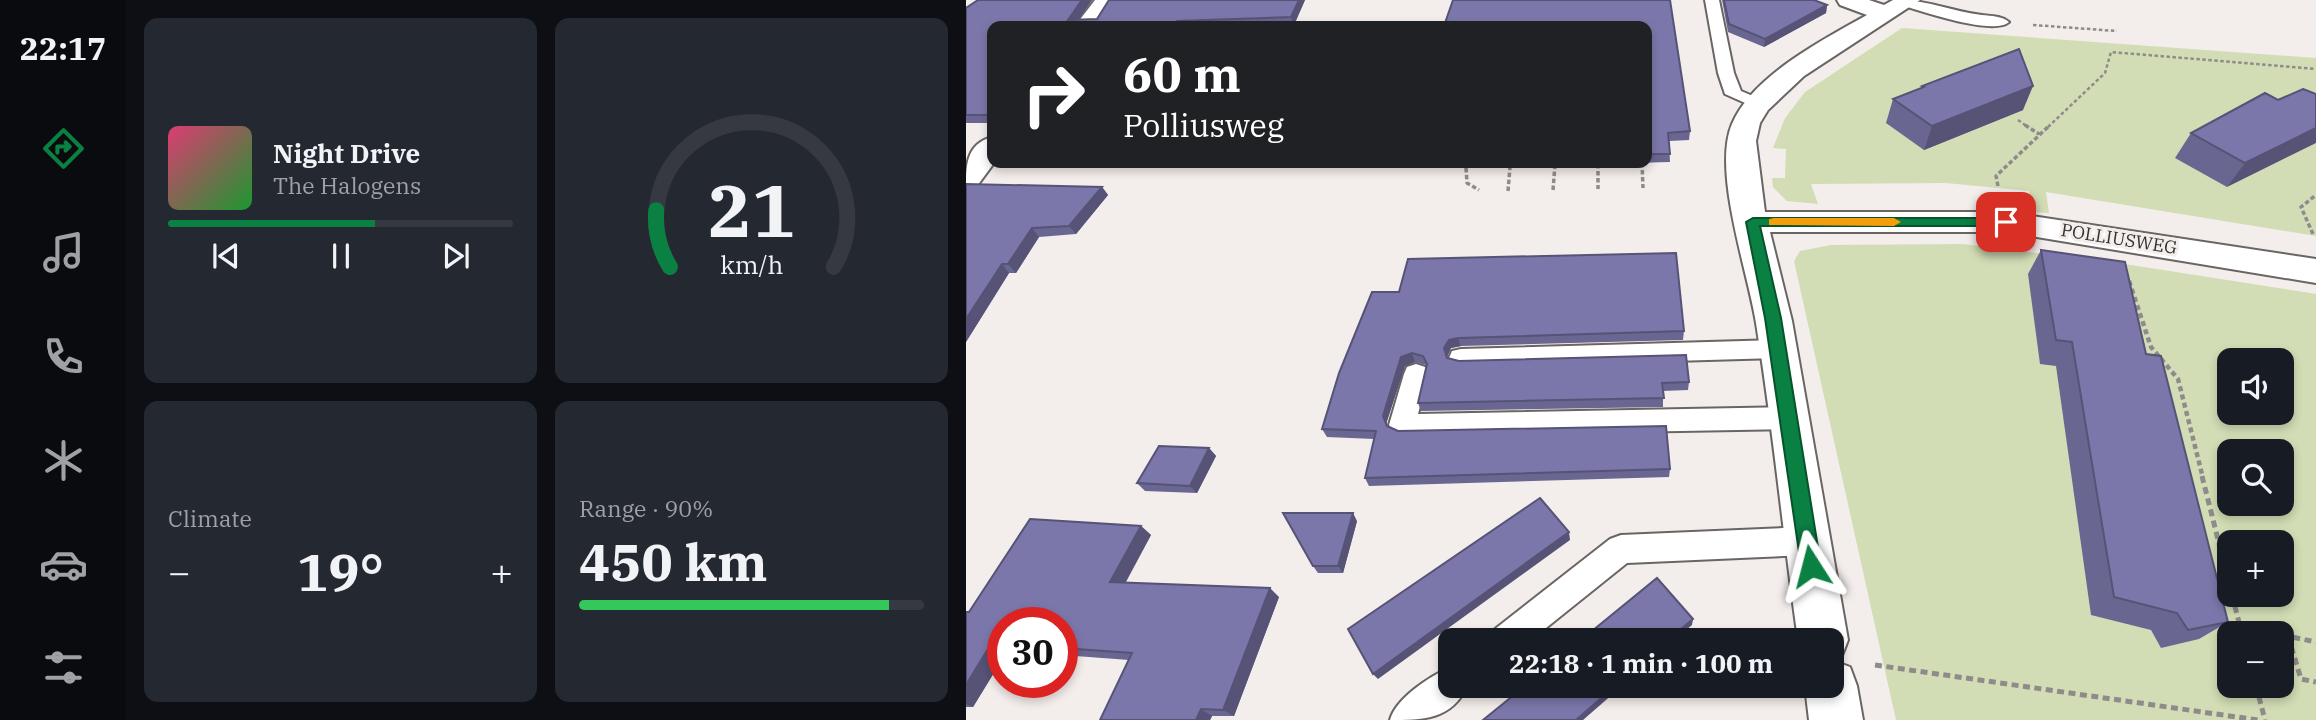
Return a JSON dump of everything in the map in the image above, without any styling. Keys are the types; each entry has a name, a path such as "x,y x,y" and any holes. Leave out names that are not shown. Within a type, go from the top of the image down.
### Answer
{"street":[{"path":"1091,21 1107,0"},
{"path":"1849,0 1900,5"},
{"path":"1821,628 1778,349 1741,155 1745,126 1758,102 1787,77 1900,5"},
{"path":"966,178 987,152"},
{"name":"POLLIUSWEG","path":"1753,222 2006,222 2316,271"},
{"path":"1836,720 1852,676"}],"lane":[{"path":"1712,0 1726,73 1734,94 1758,102"},
{"path":"1900,5 1952,16 2001,22"},
{"path":"1461,358 1778,349"},
{"path":"1416,374 1402,425 1788,418"},
{"path":"1521,628 1621,550 1807,541"},
{"path":"1407,719 1438,694"}],"path":[{"path":"2001,22 2116,32"},
{"path":"2006,222 1996,176 2105,73 2111,52 2316,69"},
{"path":"2018,120 2039,134"},
{"path":"1466,168 1467,183 1479,190"},
{"path":"1508,191 1510,168"},
{"path":"1553,190 1555,168"},
{"path":"1598,168 1598,189"},
{"path":"1642,168 1643,188"},
{"path":"2316,195 2301,207 2316,241"},
{"path":"2114,237 2151,347 2178,379 2217,535"},
{"path":"2140,345 2151,347"},
{"path":"2294,637 2316,642"},
{"path":"2294,660 2301,679 2316,682"},
{"path":"1852,676 2258,720"},
{"path":"2259,698 2265,720"}],"green space":[{"path":"1902,28 2316,58 2316,236 2046,192 2049,213 2033,212 2029,191 1946,183 1811,184 1818,204 1787,201 1773,187 1772,178 1785,178 1786,149 1773,148 1785,118 1805,92"},
{"path":"1963,244 2118,263 2316,294 2316,720 1896,720 1794,261 1800,251 1831,245"}],"building":[{"path":"978,0 1082,0 1068,20 1097,19 1109,0 1299,0 1291,17 1177,21 987,21 987,115 966,115 966,8"},
{"path":"1453,0 1670,0 1690,131 1668,133 1670,154 1652,154 1652,21 1446,21"},
{"path":"1724,0 1814,0 1827,5 1765,39 1729,24"},
{"path":"2019,49 2033,86 1932,126 1893,99 1924,87 1922,86"},
{"path":"2303,89 2316,94 2316,128 2245,163 2191,133 2265,93 2278,100"},
{"path":"966,184 1102,187 1069,226 1032,228 1008,264 1002,264 966,319"},
{"path":"2041,250 2125,262 2146,354 2161,356 2217,578 2217,607 2224,607 2228,621 2217,621 2217,624 2188,630 2177,613 2114,597 2072,342 2056,340"},
{"path":"1676,253 1684,331 1458,338 1449,340 1444,348 1447,358 1459,361 1686,355 1689,382 1662,383 1664,398 1418,403 1427,364 1423,356 1412,353 1401,357 1383,416 1387,426 1398,431 1666,426 1670,469 1365,478 1376,431 1322,429 1339,373 1372,292 1399,292 1408,259"},
{"path":"1159,446 1209,448 1190,486 1137,483"},
{"path":"1540,498 1569,532 1373,674 1348,629"},
{"path":"1283,513 1353,513 1338,566 1313,566"},
{"path":"1030,519 1141,526 1110,582 1270,588 1223,710 1201,709 1196,720 1100,720 1132,653 1078,649 1078,607 987,607 987,651 966,685 966,612 969,612"},
{"path":"1657,578 1693,619 1682,628 1596,628"},
{"path":"1510,698 1601,698 1576,720 1483,720"}],"slow traffic":[{"path":"1774,222 1894,222"}],"route":[{"path":"1811,566 1773,318 1753,222 2006,222"}]}
